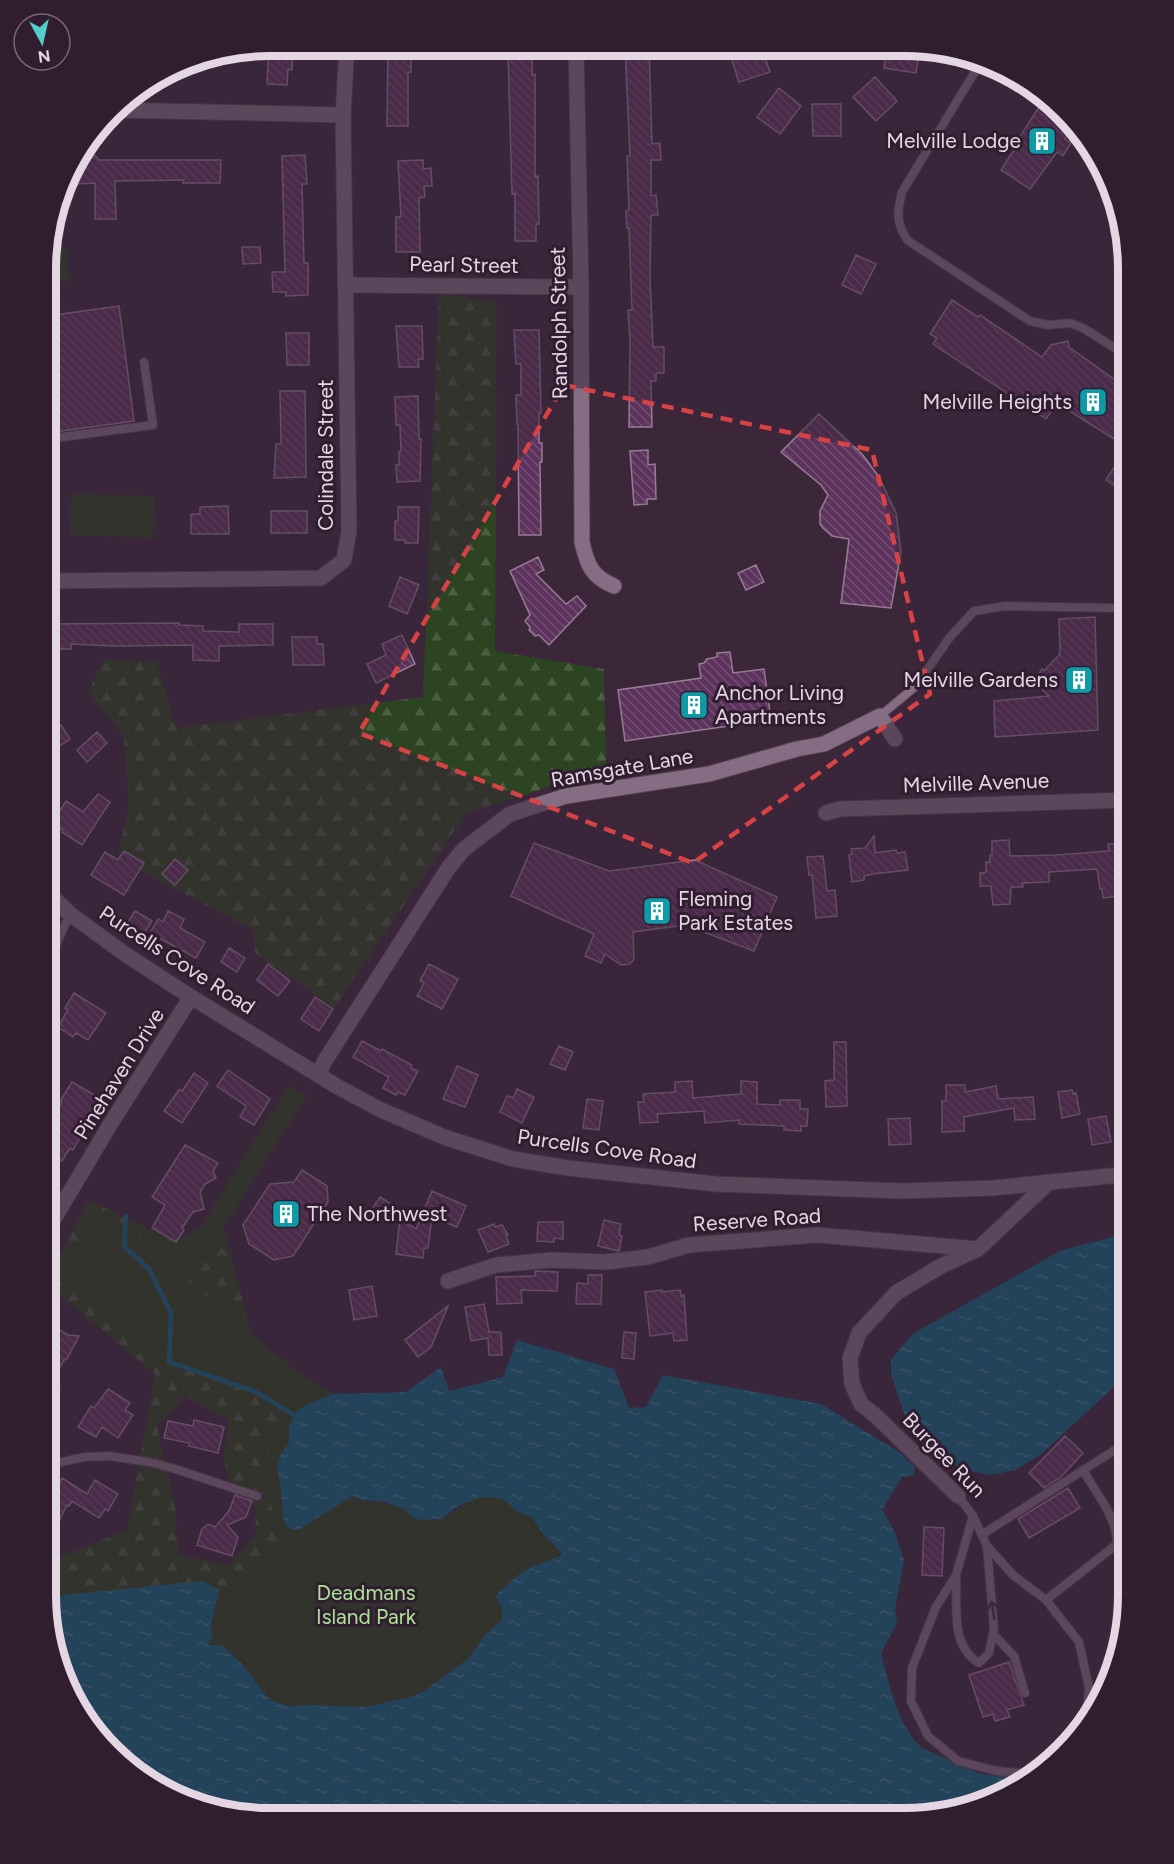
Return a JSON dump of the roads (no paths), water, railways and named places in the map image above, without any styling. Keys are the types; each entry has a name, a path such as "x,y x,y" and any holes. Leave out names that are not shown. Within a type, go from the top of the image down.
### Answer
{"street":[{"name":"Colindale Street","path":"56,581 321,578 344,560 349,531 343,115 346,56"},
{"name":"Randolph Street","path":"576,56 581,287 582,542 588,563 594,573 602,581 614,586"},
{"path":"126,110 343,115"},
{"name":"Pearl Street","path":"346,285 581,287"},
{"path":"880,716 895,739"},
{"name":"Ramsgate Lane","path":"318,1075 324,1062 449,867 464,849 510,814 566,796 709,774 797,749 824,744 880,716"},
{"name":"Melville Avenue","path":"826,813 840,809 1118,800"},
{"name":"Purcells Cove Road","path":"56,901 70,914 125,954 318,1075 381,1110 444,1137 513,1159 568,1168 717,1184 902,1191 993,1188 1118,1175"},
{"name":"Pinehaven Drive","path":"56,1216 111,1123 191,997"},
{"path":"978,1249 1047,1184"},
{"name":"Reserve Road","path":"448,1281 496,1265 552,1260 606,1262 648,1257 689,1245 818,1235 978,1249"},
{"name":"Burgee Run","path":"958,1496 861,1404 854,1390 850,1364 859,1333 896,1293 941,1266 978,1249"}],"lane":[{"path":"977,68 902,192 897,211 901,230 907,240 1030,321 1048,325 1070,323 1083,328 1118,350"},
{"path":"56,438 153,426 144,362"},
{"name":"Ramsgate Lane","path":"880,716 916,686 950,638 974,611 1005,606 1118,609"},
{"path":"56,938 70,914"},
{"path":"983,1534 1118,1448"},
{"path":"56,1463 84,1456 110,1456 161,1465 258,1496"},
{"path":"1046,1600 1117,1544 1117,1532 1113,1521 1083,1470"},
{"name":"Burgee Run","path":"956,1575 958,1631 965,1652 979,1663 989,1653 993,1634 994,1618 987,1546 974,1516 958,1496"},
{"path":"974,1516 956,1575 936,1607 918,1650 912,1668 911,1701 928,1736 958,1761 997,1771 1025,1772"},
{"path":"987,1546 1013,1575 1046,1600 1079,1642 1089,1688 1087,1707"},
{"path":"993,1634 1014,1656 1026,1693"}],"water":[{"path":"1118,1236 1118,1383 1040,1455 1015,1470 991,1475 959,1469 927,1443 906,1419 891,1374 891,1359 914,1333 1062,1250"},
{"path":"517,1340 614,1369 629,1408 646,1407 663,1375 821,1404 899,1452 915,1467 914,1475 902,1477 882,1510 894,1530 904,1560 895,1609 897,1623 881,1653 891,1691 907,1729 922,1748 981,1774 1017,1777 1000,1787 974,1797 934,1807 920,1808 254,1808 213,1801 174,1787 139,1765 108,1736 91,1714 77,1690 67,1664 57,1624 56,1596 202,1581 219,1590 211,1626 212,1638 207,1645 222,1645 242,1664 266,1695 273,1701 288,1706 366,1707 414,1696 469,1658 485,1635 502,1620 502,1608 496,1597 499,1592 532,1566 561,1555 561,1552 542,1533 532,1517 516,1511 505,1500 481,1497 460,1505 442,1519 422,1520 414,1518 404,1509 384,1502 363,1500 352,1496 300,1529 293,1530 287,1526 283,1517 277,1467 280,1455 289,1443 289,1427 297,1411 305,1405 333,1394 406,1392 441,1367 449,1391 503,1377"}],"waterway":[{"path":"126,1216 124,1246 149,1269 171,1313 169,1362 256,1392 294,1415"}],"place":[{"name":"Melville Lodge","path":"1042,141"},
{"name":"Melville Heights","path":"1093,402"},
{"name":"Melville Gardens","path":"1079,680"},
{"name":"Anchor Living Apartments","path":"694,705"},
{"name":"Fleming Park Estates","path":"657,911"},
{"name":"The Northwest","path":"286,1214"}],"park label":[{"name":"Deadmans Island Park","path":"366,1605"}]}
